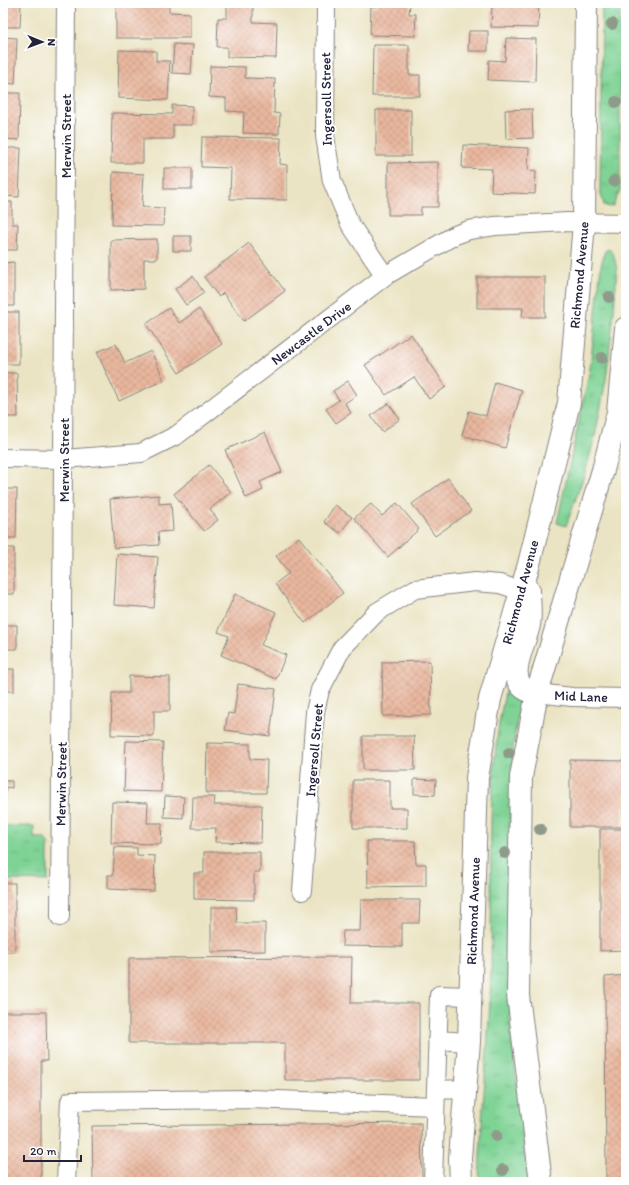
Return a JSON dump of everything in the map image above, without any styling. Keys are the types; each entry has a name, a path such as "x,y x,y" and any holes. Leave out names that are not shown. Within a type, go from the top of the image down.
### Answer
{"main road":[{"name":"Richmond Avenue","path":"462,1182 462,1145 471,996 477,778 490,699 530,564 569,403 584,223 586,3"},
{"path":"540,1182 518,995 521,777 547,695 618,412 626,328"},
{"path":"530,564 529,625 517,660 516,675 529,692 547,695"}],"street":[{"name":"Merwin Street","path":"60,917 66,3"},
{"name":"Ingersoll Street","path":"326,3 325,136 332,181 350,224 385,276"},
{"name":"Newcastle Drive","path":"3,458 64,459 141,453 177,435 385,276 441,242 469,230 495,226 626,223"},
{"name":"Ingersoll Street","path":"302,891 315,712 320,690 342,648 377,612 416,589 475,582 500,584 522,591"},
{"name":"Mid Lane","path":"547,695 626,698"},
{"path":"433,1182 439,994 471,996"},
{"path":"437,1040 469,1042"},
{"path":"66,1182 70,1101 436,1097 466,1090"},
{"path":"434,1145 462,1145"}],"green space":[{"path":"602,3 620,3 620,190 613,206 609,207 604,205 600,191"},
{"path":"609,249 613,253 617,269 614,312 606,380 595,436 585,473 566,526 557,523 590,369 601,265 605,251"},
{"path":"509,677 520,695 513,748 511,783 510,1024 528,1182 479,1182 491,974 492,787 501,713"},
{"path":"3,826 34,826 34,838 44,838 48,843 48,881 3,880"}],"building":[{"path":"3,3 21,3 20,27 3,27"},
{"path":"116,3 169,3 169,12 190,13 190,38 116,38"},
{"path":"227,3 253,3 253,22 277,23 276,58 227,57 227,47 217,47 218,18 227,18"},
{"path":"377,3 410,3 409,14 416,14 415,36 370,35 371,6 377,7"},
{"path":"505,3 539,4 538,28 491,27 492,6 505,6"},
{"path":"469,31 488,31 488,51 468,51"},
{"path":"3,37 17,38 15,84 3,83"},
{"path":"506,38 536,39 535,82 488,80 489,60 505,61"},
{"path":"174,44 193,45 191,74 172,73"},
{"path":"373,45 409,45 409,75 420,75 420,96 372,96"},
{"path":"119,50 156,51 156,61 170,61 168,100 118,98"},
{"path":"210,66 245,67 245,78 275,79 274,113 280,114 279,134 243,133 244,112 226,111 226,98 209,97"},
{"path":"3,93 20,93 19,140 3,139"},
{"path":"172,105 192,106 192,125 173,125 173,139 143,139 143,163 111,163 112,113 172,114"},
{"path":"532,109 533,138 506,139 505,110"},
{"path":"376,110 411,110 411,156 376,156"},
{"path":"202,137 281,138 280,164 287,165 287,200 230,199 231,168 201,167"},
{"path":"463,145 529,148 528,170 536,171 535,194 491,192 492,169 462,168"},
{"path":"3,148 21,148 19,197 3,196"},
{"path":"438,162 438,207 421,207 421,215 388,215 388,163"},
{"path":"164,168 192,168 192,189 164,189"},
{"path":"113,172 144,174 142,207 164,208 163,226 112,225"},
{"path":"3,202 12,202 12,224 18,224 17,250 3,250"},
{"path":"173,236 191,236 191,251 173,251"},
{"path":"157,239 157,259 144,259 144,289 111,290 111,240"},
{"path":"249,243 285,291 244,321 223,293 219,297 204,277"},
{"path":"14,262 14,306 3,306 3,263"},
{"path":"193,276 204,293 186,305 175,289"},
{"path":"477,277 545,277 545,317 522,317 523,308 477,308"},
{"path":"169,308 179,323 199,309 222,344 179,373 146,324"},
{"path":"3,312 19,312 19,364 3,364"},
{"path":"411,334 446,387 429,399 414,377 386,395 365,365"},
{"path":"116,344 125,363 151,351 164,380 119,401 97,352"},
{"path":"3,373 17,373 18,417 3,417"},
{"path":"348,381 357,395 345,403 351,413 336,423 326,409 339,400 333,391"},
{"path":"495,382 522,390 505,448 462,435 469,411 486,416"},
{"path":"388,403 400,419 382,432 371,416"},
{"path":"265,432 282,472 260,482 263,490 246,498 225,450"},
{"path":"209,465 231,492 210,509 218,520 204,531 174,494"},
{"path":"448,478 471,511 435,536 412,504"},
{"path":"3,489 17,489 16,538 3,538"},
{"path":"159,495 159,504 171,503 173,531 158,532 159,545 114,548 110,499"},
{"path":"397,503 419,529 388,557 354,518 371,504 382,516"},
{"path":"335,505 352,517 340,533 324,522"},
{"path":"299,537 343,593 305,623 275,584 289,573 276,556"},
{"path":"3,548 14,548 14,594 3,594"},
{"path":"117,554 158,557 154,608 114,605"},
{"path":"235,594 276,612 261,645 286,655 276,679 221,655 229,636 218,632"},
{"path":"3,600 5,600 5,625 17,625 17,649 3,649"},
{"path":"430,661 431,715 383,716 382,662"},
{"path":"3,669 14,669 14,691 3,691"},
{"path":"129,676 170,677 170,711 154,711 154,736 111,735 112,693 129,693"},
{"path":"238,684 276,689 270,736 225,730 228,713 234,714"},
{"path":"363,736 414,736 415,770 363,770"},
{"path":"126,741 163,742 161,792 124,791"},
{"path":"207,743 250,744 250,759 267,760 266,793 206,793"},
{"path":"570,760 626,761 626,806 623,806 623,827 570,827"},
{"path":"414,779 436,780 435,795 414,794"},
{"path":"353,780 390,780 390,808 407,808 407,828 353,828"},
{"path":"3,781 12,781 12,788 6,787 5,803 3,803"},
{"path":"165,796 184,797 183,818 164,817"},
{"path":"193,797 215,797 214,805 262,805 261,843 215,842 216,828 192,828"},
{"path":"112,802 148,803 147,823 162,823 161,844 111,843"},
{"path":"600,829 626,829 626,950 600,951"},
{"path":"367,841 415,841 416,864 426,864 426,886 368,887"},
{"path":"115,847 137,848 137,855 155,856 154,891 108,889 108,875 113,875"},
{"path":"204,852 260,852 260,872 254,872 254,900 194,899 194,873 204,873"},
{"path":"3,883 15,883 15,952 3,952"},
{"path":"361,900 420,900 419,923 402,923 402,947 342,946 343,931 360,931"},
{"path":"211,907 236,907 237,923 265,923 265,951 211,952"},
{"path":"352,957 351,1003 419,1003 419,1080 285,1080 285,1043 129,1043 129,958"},
{"path":"626,975 626,1181 606,1181 605,977"},
{"path":"3,1012 46,1012 47,1061 41,1061 41,1182 3,1182"},
{"path":"421,1123 422,1178 353,1179 353,1182 93,1182 92,1126"}]}
